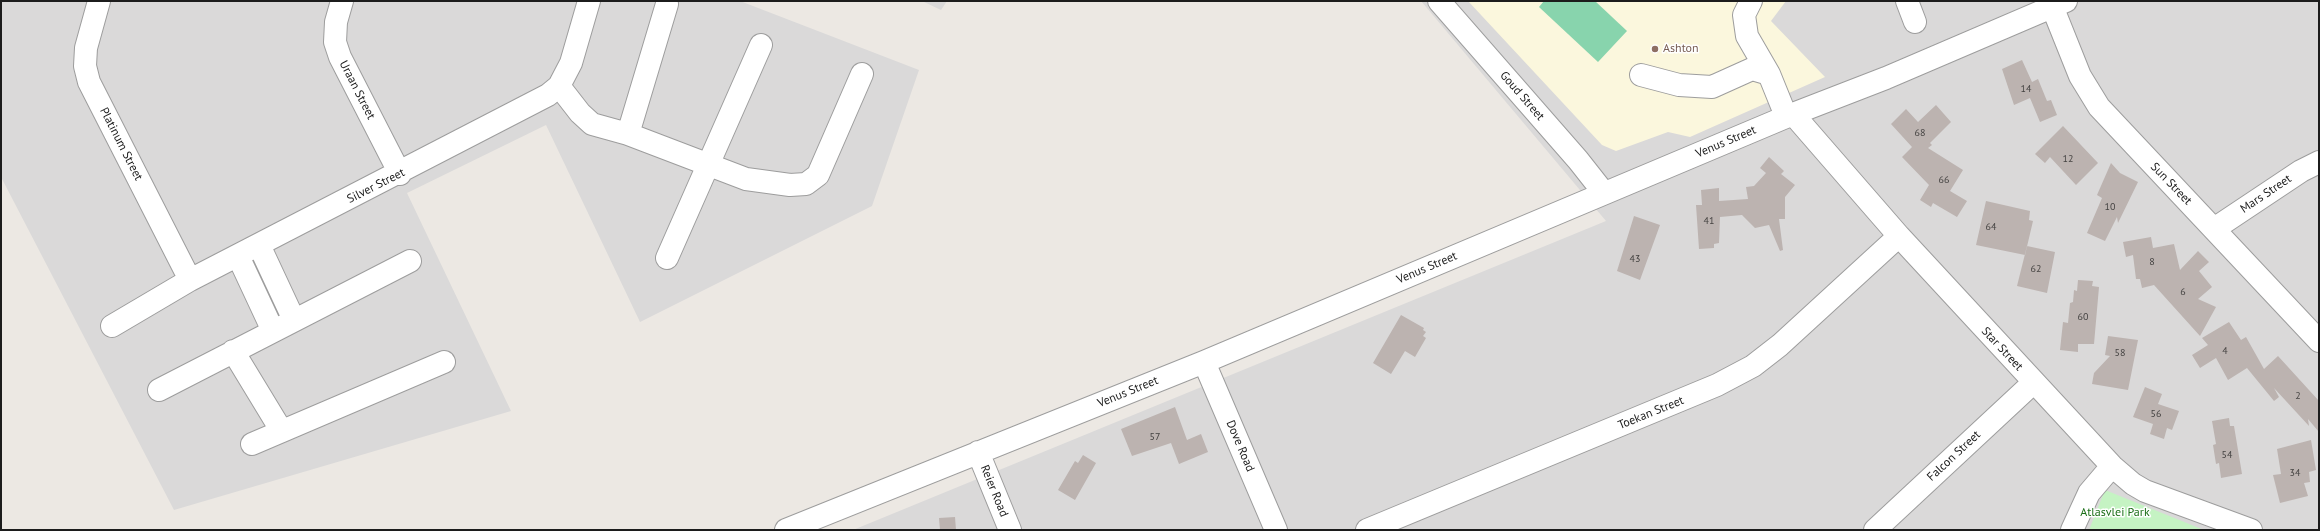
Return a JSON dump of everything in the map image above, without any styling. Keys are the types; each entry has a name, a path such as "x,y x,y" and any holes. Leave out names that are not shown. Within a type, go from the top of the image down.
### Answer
{"street":[{"name":"Platinum Street","path":"100,1 86,48 85,66 89,82 190,280"},
{"name":"Uraan Street","path":"342,1 336,22 335,42 340,57 400,174"},
{"name":"Silver Street","path":"112,326 190,280 400,174 548,95 559,86 570,63 589,1"},
{"name":"Goud Street","path":"1439,1 1578,160 1604,193"},
{"name":"Star Street","path":"1751,1 1744,15 1748,36 1789,115 2112,466 2133,484 2145,491 2251,530"},
{"path":"1907,1 1915,22"},
{"name":"Venus Street","path":"786,530 1204,362 1789,115 1886,78 2056,3"},
{"name":"Sun Street","path":"2056,3 2080,76 2099,107 2319,341"},
{"path":"628,134 667,4"},
{"path":"667,258 710,164 761,45"},
{"path":"1641,75 1679,85 1712,87 1752,69 1769,74"},
{"path":"559,86 580,113 592,124 628,134 746,179 790,185 806,184 818,175 862,74"},
{"name":"Mars Street","path":"2214,229 2301,171 2319,162"},
{"name":"Toekan Street","path":"1367,530 1729,379 1753,366 1780,345 1899,236"},
{"path":"259,245 294,320"},
{"path":"238,256 273,331"},
{"path":"158,390 410,261"},
{"path":"233,351 281,430"},
{"path":"252,444 281,430 444,362"},
{"name":"Dove Road","path":"1204,362 1276,530"},
{"name":"Falcon Street","path":"1875,530 2034,382"},
{"name":"Reier Road","path":"978,452 1010,530"},
{"path":"2072,530 2089,493 2112,466"}],"shaded area":[{"path":"1,1 740,1 919,70 872,206 640,322 546,125 407,193 511,411 174,510 1,177"},
{"path":"922,1 947,1 941,10"},
{"path":"1421,1 2319,1 2319,530 853,530 1606,221"},
{"name":"Ashton","path":"1468,1 1786,1 1771,21 1825,77 1690,137 1668,132 1616,151 1602,145"}],"green space":[{"path":"1544,1 1595,1 1627,31 1598,62 1539,7"},
{"name":"Atlasvlei Park","path":"2105,490 2204,530 2089,530"}],"building":[{"path":"2022,60 2032,82 2038,79 2047,101 2051,100 2057,115 2040,122 2030,98 2014,105 2002,69"},
{"path":"1936,105 1951,122 1930,143 1932,145 1928,148 1963,170 1950,191 1967,201 1957,217 1933,203 1931,207 1920,200 1929,185 1902,157 1912,147 1891,124 1906,109 1918,122"},
{"path":"2063,126 2098,163 2076,185 2050,157 2045,163 2035,154"},
{"path":"1769,157 1784,171 1781,174 1795,185 1785,197 1785,219 1779,219 1783,250 1780,251 1769,225 1755,228 1742,215 1720,217 1719,243 1714,244 1714,248 1699,249 1696,205 1702,205 1701,190 1719,188 1719,201 1748,199 1746,187 1754,186 1766,173 1760,168"},
{"path":"2111,163 2120,173 2138,182 2118,223 2117,217 2105,241 2087,233 2102,198 2097,195"},
{"path":"1986,201 2030,211 2029,220 2033,221 2025,255 1976,245"},
{"path":"1634,216 1660,225 1640,280 1617,271"},
{"path":"2151,237 2153,248 2174,244 2180,270 2198,251 2209,262 2199,271 2212,287 2198,299 2216,307 2200,336 2154,285 2142,288 2140,279 2136,279 2133,255 2126,257 2123,242"},
{"path":"2027,246 2055,252 2047,293 2017,286"},
{"path":"2078,280 2093,281 2092,286 2099,287 2094,344 2078,344 2078,352 2060,350 2063,322 2068,323 2070,303 2073,302 2074,290 2077,291"},
{"path":"1401,315 1424,328 1423,330 1426,332 1423,336 1426,338 1415,357 1405,351 1391,374 1373,363"},
{"path":"2229,322 2241,340 2246,337 2264,369 2278,356 2319,401 2319,432 2308,419 2309,426 2274,388 2279,397 2274,401 2247,368 2228,380 2216,358 2200,368 2192,355 2208,345 2202,338"},
{"path":"2108,336 2138,340 2128,390 2092,384 2094,373 2110,356 2105,355"},
{"path":"2145,387 2162,394 2158,404 2179,411 2172,430 2167,428 2164,439 2150,434 2153,424 2133,417"},
{"path":"1175,407 1187,440 1201,434 1208,452 1179,464 1171,443 1132,456 1121,429"},
{"path":"2229,418 2230,426 2234,426 2242,474 2221,478 2219,463 2216,464 2213,445 2216,444 2212,421"},
{"path":"2311,440 2316,470 2309,472 2310,482 2304,483 2308,496 2280,503 2273,475 2281,474 2277,449"},
{"path":"1083,455 1096,463 1075,500 1058,490 1075,461 1078,463"},
{"path":"955,517 956,530 940,530 939,518"}],"place":[{"name":"Ashton","path":"1655,49"}]}
